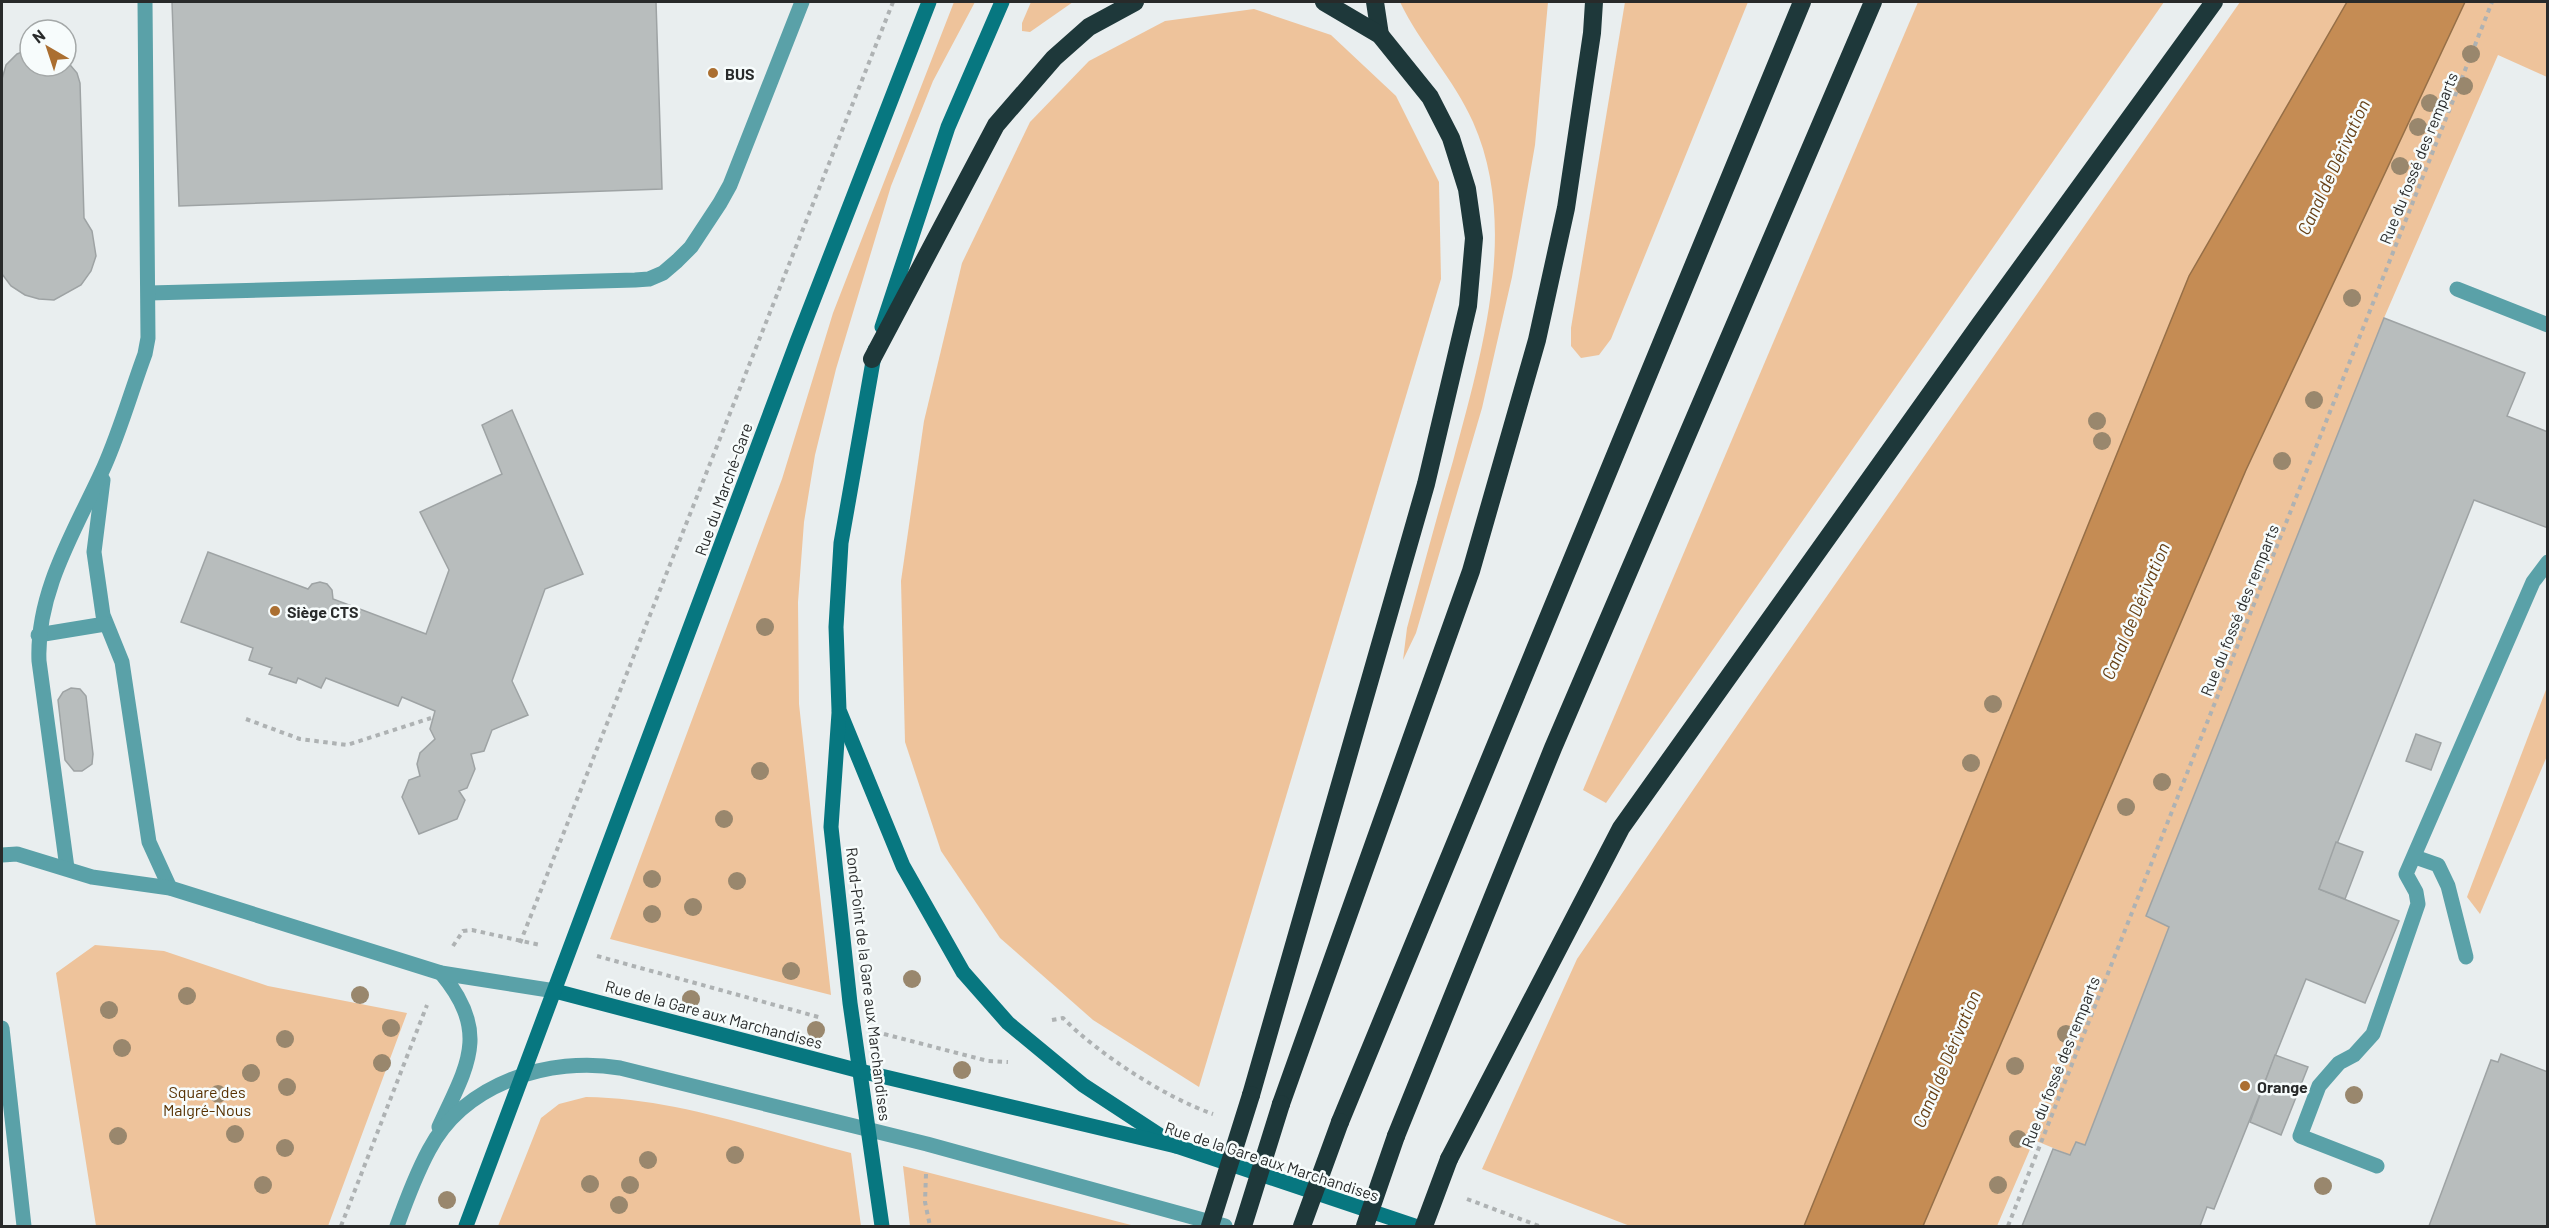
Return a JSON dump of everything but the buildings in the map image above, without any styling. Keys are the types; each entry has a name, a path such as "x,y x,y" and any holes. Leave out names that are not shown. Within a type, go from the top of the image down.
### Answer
{"highway":[{"path":"872,359 996,125 1054,58 1089,27 1135,2"},
{"path":"1210,1227 1251,1095 1423,495 1468,306 1474,238 1467,189 1451,138 1430,97 1380,35 1324,2"},
{"path":"1376,2 1380,35"},
{"path":"1243,1227 1281,1104 1471,571 1537,340 1566,208 1592,33 1594,2"},
{"path":"1302,1227 1340,1122 1802,2"},
{"path":"1365,1227 1396,1136 1553,748 1873,2"},
{"path":"1424,1227 1449,1159 1621,828 1973,333 2214,2"}],"main road":[{"name":"Rue du Marché-Gare","path":"555,991 797,342 929,2"},
{"path":"1002,2 948,127 872,359 841,543 836,627 839,710 903,866 963,972 1008,1023 1083,1085 1176,1146"},
{"name":"Rond-Point de la Gare aux Marchandises","path":"839,710 831,827 860,1071 882,1227"},
{"name":"Rue de la Gare aux Marchandises","path":"555,991 860,1071 1176,1146 1415,1227"},
{"path":"466,1227 555,991"}],"street":[{"path":"66,868 39,661 38,635 46,598 63,554 105,465 145,354 149,322 145,2"},
{"path":"148,293 635,280 656,276 677,261 691,246 730,185 802,2"},
{"path":"2457,289 2547,325"},
{"path":"105,465 94,552 105,624 122,662 149,842 170,888"},
{"path":"2377,1166 2300,1136 2319,1086 2339,1063 2354,1055 2373,1034 2418,904 2416,892 2406,874 2533,582 2547,562"},
{"path":"38,635 105,624"},
{"name":"Rue de la Gare aux Marchandises","path":"2,855 16,854 92,877 170,888 441,973 555,991"},
{"path":"2415,857 2438,865 2448,886 2466,957"},
{"path":"397,1227 469,1060 471,1040 468,1018 453,988 441,973"},
{"path":"2,1029 24,1227"},
{"path":"429,1149 446,1124 465,1107 493,1089 524,1074 552,1067 586,1064 620,1068 927,1144 1225,1227"}],"path":[{"path":"520,943 893,2"},
{"name":"Rue du fossé des remparts","path":"2008,1227 2492,2"},
{"path":"246,719 300,739 346,745 431,718"},
{"path":"463,931 472,930 531,944"},
{"name":"Rue de la Gare aux Marchandises","path":"601,956 825,1019"},
{"path":"341,1227 418,1025"},
{"path":"888,1036 1007,1063"}],"green space":[{"path":"954,2 975,2 933,81 891,186 836,369 815,455 804,522 798,602 799,704 831,995 610,939 782,479 833,313"},
{"path":"1031,2 1073,2 1030,32 1022,31 1022,23"},
{"path":"1400,2 1548,2 1535,145 1512,277 1482,408 1416,633 1403,660 1407,628 1475,378 1491,292 1495,248 1494,204 1487,162 1473,122"},
{"path":"1625,2 1748,2 1611,339 1599,355 1581,358 1571,346 1571,328"},
{"path":"1918,2 2164,2 1606,803 1583,790"},
{"path":"2240,2 2347,2 2189,276 1804,1226 1630,1226 1482,1169 1577,959"},
{"path":"2465,2 2547,2 2547,77 2498,55 2384,318 2146,916 2169,927 2085,1145 2076,1142 2070,1155 2034,1140 1997,1226 1923,1226 2246,470"},
{"path":"1254,9 1331,35 1396,96 1439,182 1441,279 1199,1087 1093,1020 1000,938 941,851 905,742 901,581 924,421 962,263 1030,122 1089,61 1165,21"},
{"path":"2547,687 2547,756 2480,914 2467,897"},
{"name":"Square des Malgré-Nous","path":"95,945 164,951 268,986 407,1013 328,1226 96,1226 56,973"},
{"path":"586,1097 653,1103 686,1109 851,1153 861,1226 498,1226 541,1118 559,1104"},
{"path":"903,1166 1135,1226 910,1226"}],"water":[{"name":"Canal de Dérivation","path":"2347,2 2465,2 2246,470 1923,1226 1804,1226 2189,276"}],"place":[{"name":"BUS","path":"713,73"},
{"name":"Siège CTS","path":"275,611"},
{"name":"Orange","path":"2245,1086"}]}
